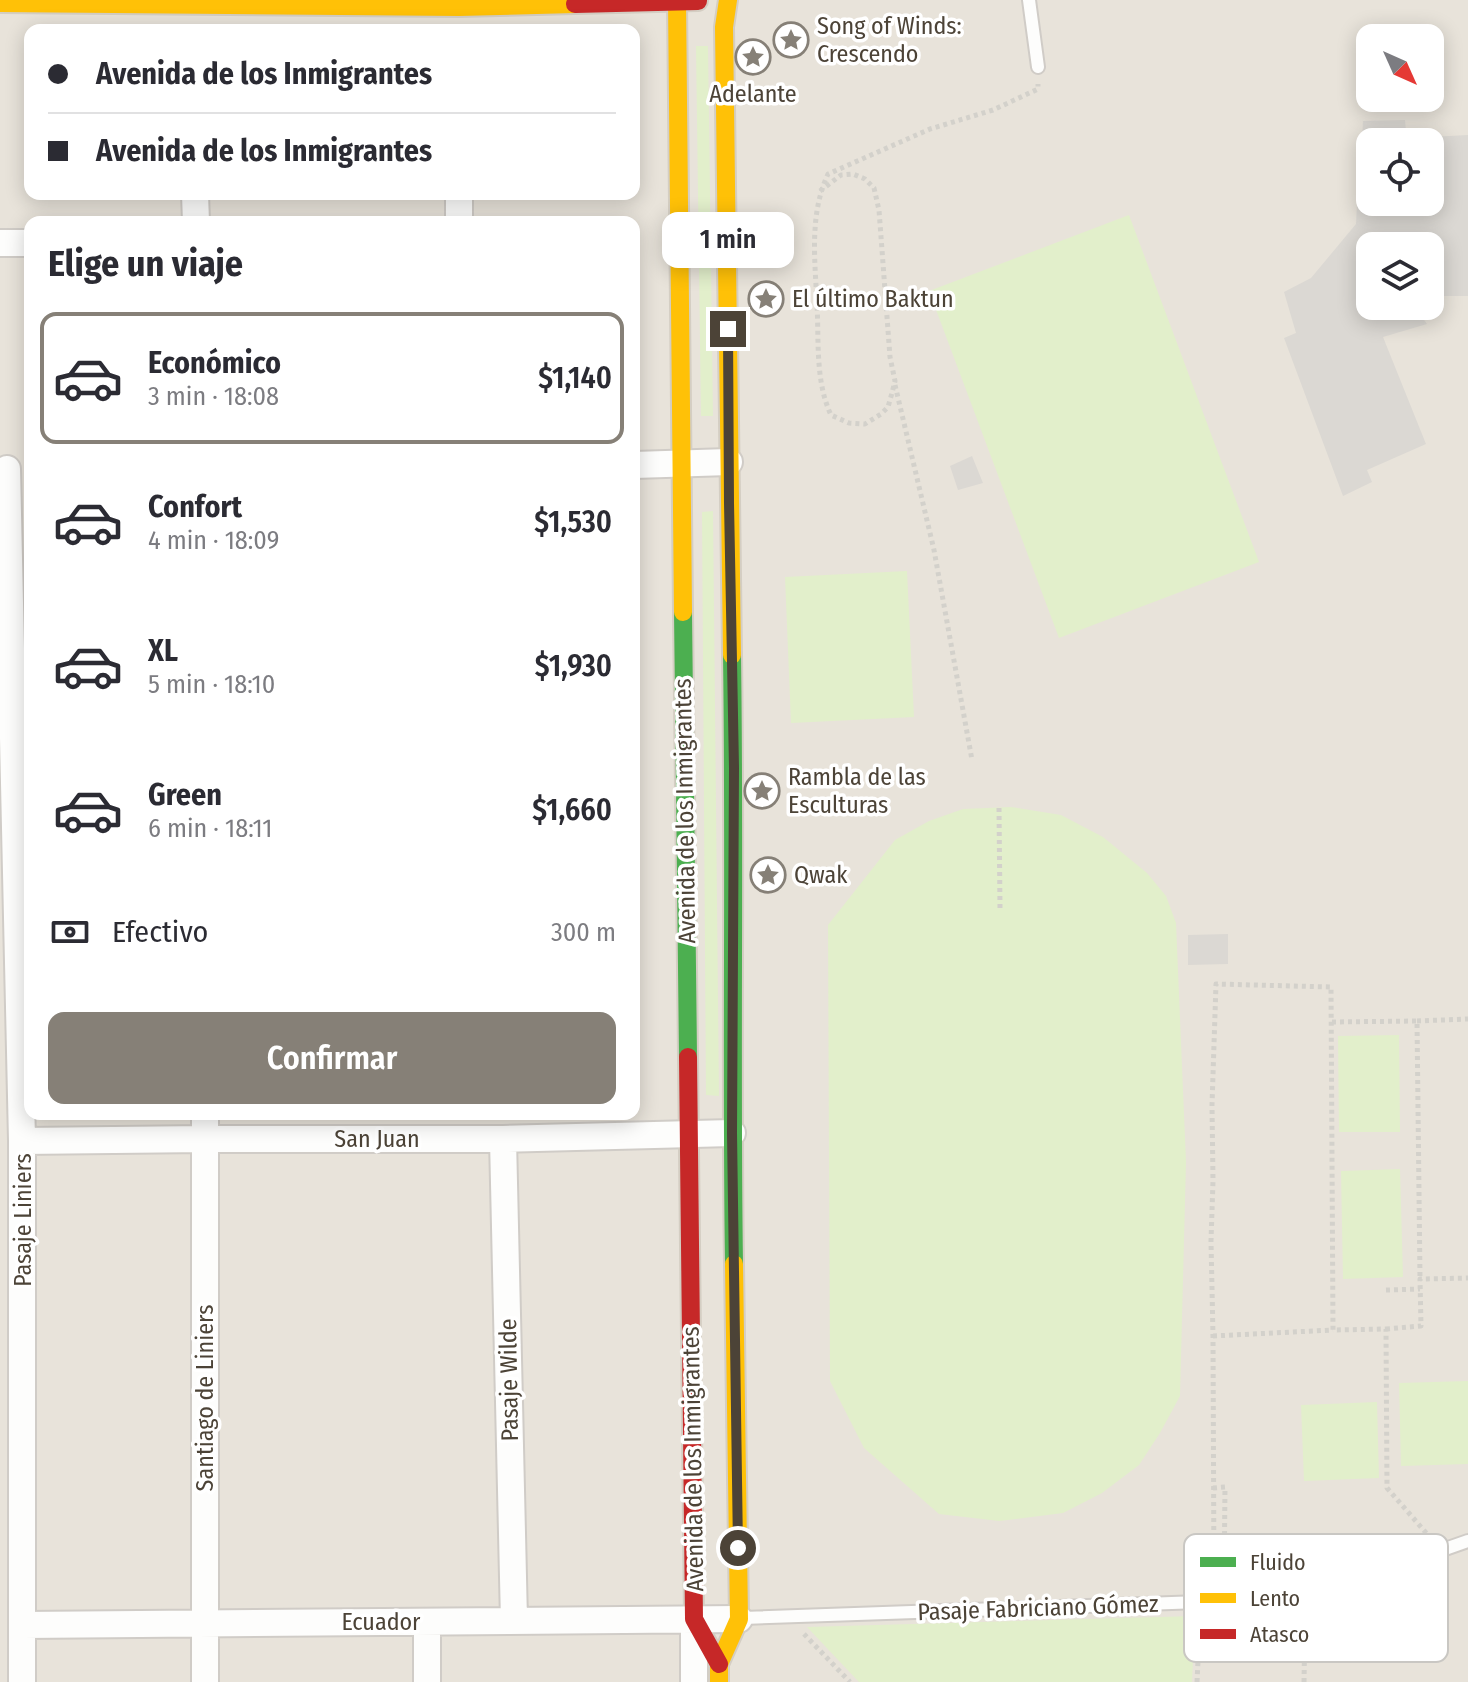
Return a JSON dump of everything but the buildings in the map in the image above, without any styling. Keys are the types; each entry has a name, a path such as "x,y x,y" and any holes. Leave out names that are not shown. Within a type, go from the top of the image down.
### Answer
{"main road":[{"path":"0,3 194,12 458,18 715,0"},
{"name":"Avenida de los Inmigrantes","path":"719,1673 739,1619 732,1133 734,768 724,27 728,0"},
{"name":"Avenida de los Inmigrantes","path":"677,1 694,1619 719,1673"}],"street":[{"path":"0,243 24,243"},
{"path":"640,465 729,462"},
{"name":"Pasaje Liniers","path":"12,469 22,1141 22,1682"},
{"name":"San Juan","path":"22,1141 205,1126 503,1139 732,1133"},
{"name":"Santiago de Liniers","path":"205,1126 205,1682"},
{"name":"Pasaje Wilde","path":"503,1139 514,1621"},
{"name":"Avenida de los Inmigrantes","path":"694,1619 694,1682"},
{"name":"Ecuador","path":"23,1625 739,1619"},
{"path":"427,1622 427,1682"}],"lane":[{"path":"1029,0 1038,67"},
{"name":"Pasaje Fabriciano Gómez","path":"1448,1548 1468,1541"},
{"name":"Pasaje Fabriciano Gómez","path":"739,1619 1184,1603"}],"path":[{"path":"895,381 888,407 865,424 849,423 831,415 824,400 815,261 820,191 828,174 930,129 993,110 1038,89 1038,67"},
{"path":"820,191 841,175 853,174 865,179 874,188 879,210 890,357 934,550 972,760"},
{"path":"999,808 1000,908"},
{"path":"1213,1534 1211,1241 1216,984 1331,987 1333,1330"},
{"path":"1332,1022 1468,1019"},
{"path":"1213,1336 1421,1326 1417,1021"},
{"path":"1420,1279 1468,1278"},
{"path":"1386,1290 1420,1289"},
{"path":"1386,1329 1387,1488 1428,1534"},
{"path":"1213,1488 1225,1487 1225,1534"},
{"path":"788,1618 850,1682"},
{"path":"1197,1682 1198,1662"},
{"path":"1304,1682 1305,1662"}],"shaded area":[{"path":"0,0 1468,0 1468,1682 0,1682"}],"green space":[{"path":"696,46 708,46 713,416 701,416"},
{"path":"1129,215 1259,562 1059,638 929,291"},
{"path":"713,511 719,1096 706,1095 702,512"},
{"path":"907,571 914,717 791,723 785,577"},
{"path":"1011,807 1061,815 1103,837 1147,873 1166,896 1176,923 1186,1162 1180,1396 1139,1465 1102,1493 1063,1513 999,1521 939,1514 864,1448 830,1381 828,925 895,840 929,821 963,809"},
{"path":"1399,1035 1400,1132 1339,1132 1338,1036"},
{"path":"1400,1169 1403,1277 1343,1279 1341,1171"},
{"path":"1468,1381 1468,1464 1401,1466 1399,1383"},
{"path":"1377,1402 1379,1478 1304,1481 1301,1405"},
{"path":"1184,1616 1184,1662 1193,1662 1192,1682 859,1682 807,1627"}],"traffic: fast":[{"path":"683,612 688,1057"},
{"path":"732,655 734,1264"}],"traffic: slow":[{"path":"677,0 683,612"},
{"path":"728,0 724,27 732,655"},
{"path":"0,3 459,7 575,4"},
{"path":"719,1682 719,1664 739,1619 734,1264"}],"traffic: jam":[{"path":"575,4 698,1"},
{"path":"688,1057 694,1619 719,1664"}],"place":[{"name":"Song of Winds: Crescendo","path":"791,40"},
{"name":"Adelante","path":"753,57"},
{"name":"El último Baktun","path":"766,299"},
{"name":"Rambla de las Esculturas","path":"762,791"},
{"name":"Qwak","path":"768,875"}],"route":[{"path":"728,329 734,768 732,1133 738,1548"}]}
